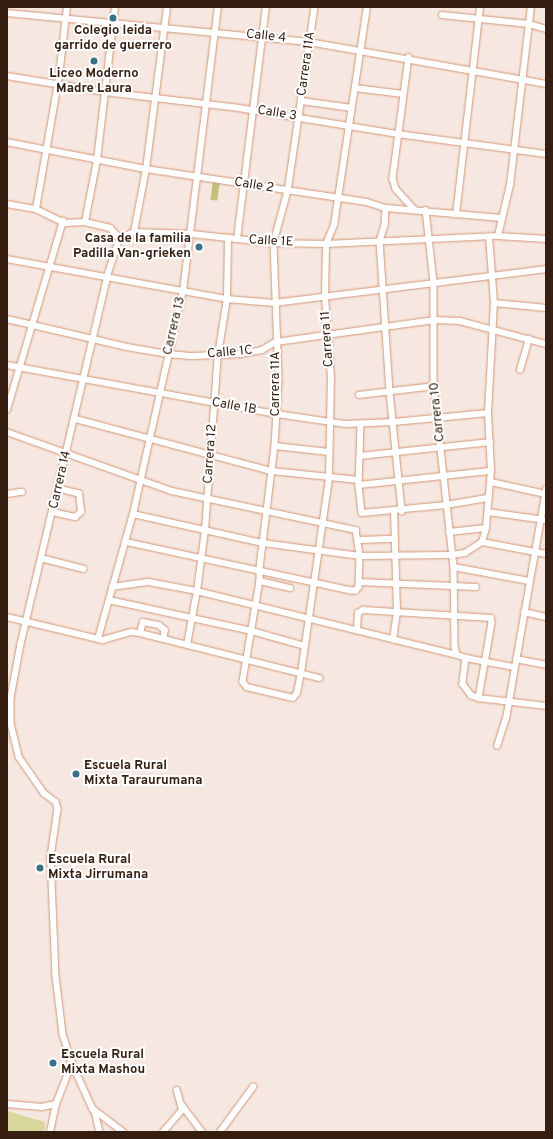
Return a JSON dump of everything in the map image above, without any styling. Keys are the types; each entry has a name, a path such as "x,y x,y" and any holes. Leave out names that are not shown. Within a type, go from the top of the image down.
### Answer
{"street":[{"path":"36,209 58,84 67,18 67,7"},
{"path":"85,222 97,160 115,7"},
{"path":"134,232 146,169 167,7"},
{"name":"Carrera 13","path":"98,639 133,514 139,478 183,291 192,234 195,176 218,7"},
{"path":"237,239 246,185 266,7"},
{"name":"Carrera 11A","path":"300,673 297,693 293,698 254,689 244,684 260,581 263,543 275,446 279,379 274,303 274,243 288,191 300,118 309,42 315,7"},
{"name":"Carrera 11","path":"300,673 305,646 317,550 329,478 329,333 325,297 326,244 334,225 362,49 367,7"},
{"path":"456,214 463,142 480,7"},
{"path":"498,236 510,185 531,7"},
{"name":"Calle 4","path":"7,13 114,22 309,42 409,57 546,84"},
{"path":"442,15 529,24 546,29"},
{"path":"409,57 398,134 394,185 414,209"},
{"name":"Calle 3","path":"7,76 105,92 254,110 398,134 546,154"},
{"path":"355,88 403,94"},
{"path":"302,101 352,108"},
{"name":"Calle 2","path":"7,142 146,169 338,198 386,208 426,210 502,218"},
{"path":"7,204 36,209 63,221 85,222 113,230 120,238"},
{"path":"386,208 386,225 380,241 390,392 402,511"},
{"name":"Carrera 10","path":"426,210 431,240 434,283 434,386 439,418 451,555 454,567 455,647 457,655"},
{"path":"7,410 18,367 63,221"},
{"name":"Calle 1E","path":"120,238 134,232 192,234 274,243 326,244 498,236 546,239"},
{"path":"133,514 263,543 360,556 451,555 465,553 482,542 486,528 488,498 491,482 488,414 494,303 489,237"},
{"name":"Carrera 14","path":"95,1110 72,1063 62,1029 56,976 51,857 58,809 56,802 44,793 18,757 9,724 14,677 41,558 76,419 108,276 120,238"},
{"name":"Carrera 12","path":"187,645 198,591 205,530 218,355 227,299 228,238"},
{"path":"7,259 49,265 227,299 274,303 434,283 491,274 546,269"},
{"path":"494,303 546,308"},
{"name":"Calle 1C","path":"7,319 93,339 168,354 218,355 258,351 276,342 329,333 434,320 460,321 546,344"},
{"path":"520,370 529,339"},
{"name":"Calle 1B","path":"7,365 160,392 215,404 330,422 361,425 488,414"},
{"path":"359,395 434,386"},
{"path":"76,419 149,437 272,471 359,482 444,477 491,471"},
{"path":"361,425 359,482 361,512 402,511 488,498"},
{"path":"7,432 172,491 207,500 267,510 351,528 357,531 360,556 359,582 355,592 313,581 125,542"},
{"path":"360,456 396,454 490,442"},
{"path":"275,446 329,452"},
{"path":"491,482 546,492 543,520 534,552 516,658 498,746"},
{"path":"53,512 75,517 81,512 79,494 59,489"},
{"path":"7,494 22,492"},
{"path":"393,640 397,612 394,511"},
{"path":"488,512 543,520"},
{"path":"449,532 486,528"},
{"path":"358,540 395,540"},
{"path":"482,542 546,554"},
{"path":"41,558 84,569"},
{"path":"454,567 529,581"},
{"path":"260,581 290,588"},
{"path":"112,587 149,582 198,591 256,604 486,663 514,667"},
{"path":"359,582 476,587"},
{"path":"109,600 252,631 305,646"},
{"path":"357,631 361,610 485,616 492,621 479,698"},
{"path":"524,612 546,617"},
{"path":"7,617 98,639 140,633 319,678"},
{"path":"140,633 143,622 153,624 164,628 164,639"},
{"path":"466,658 463,684 469,693 479,698 546,706"},
{"path":"516,658 546,665"},
{"path":"50,1132 56,1104 72,1063"},
{"path":"220,1132 253,1087"},
{"path":"177,1091 182,1105 202,1132"},
{"path":"7,1104 42,1107 56,1104"},
{"path":"163,1132 179,1114 182,1105"},
{"path":"95,1110 100,1132"},
{"path":"95,1110 123,1132"}],"green space":[{"path":"7,1111 45,1122 44,1132 7,1132"}],"shaded area":[{"path":"213,181 220,182 217,201 210,200"}],"place":[{"name":"Colegio leida garrido de guerrero","path":"113,18"},
{"name":"Liceo Moderno Madre Laura","path":"94,61"},
{"name":"Casa de la familia Padilla Van-grieken","path":"199,247"},
{"name":"Escuela Rural Mixta Taraurumana","path":"76,774"},
{"name":"Escuela Rural Mixta Jirrumana","path":"40,868"},
{"name":"Escuela Rural Mixta Mashou","path":"53,1063"}]}
